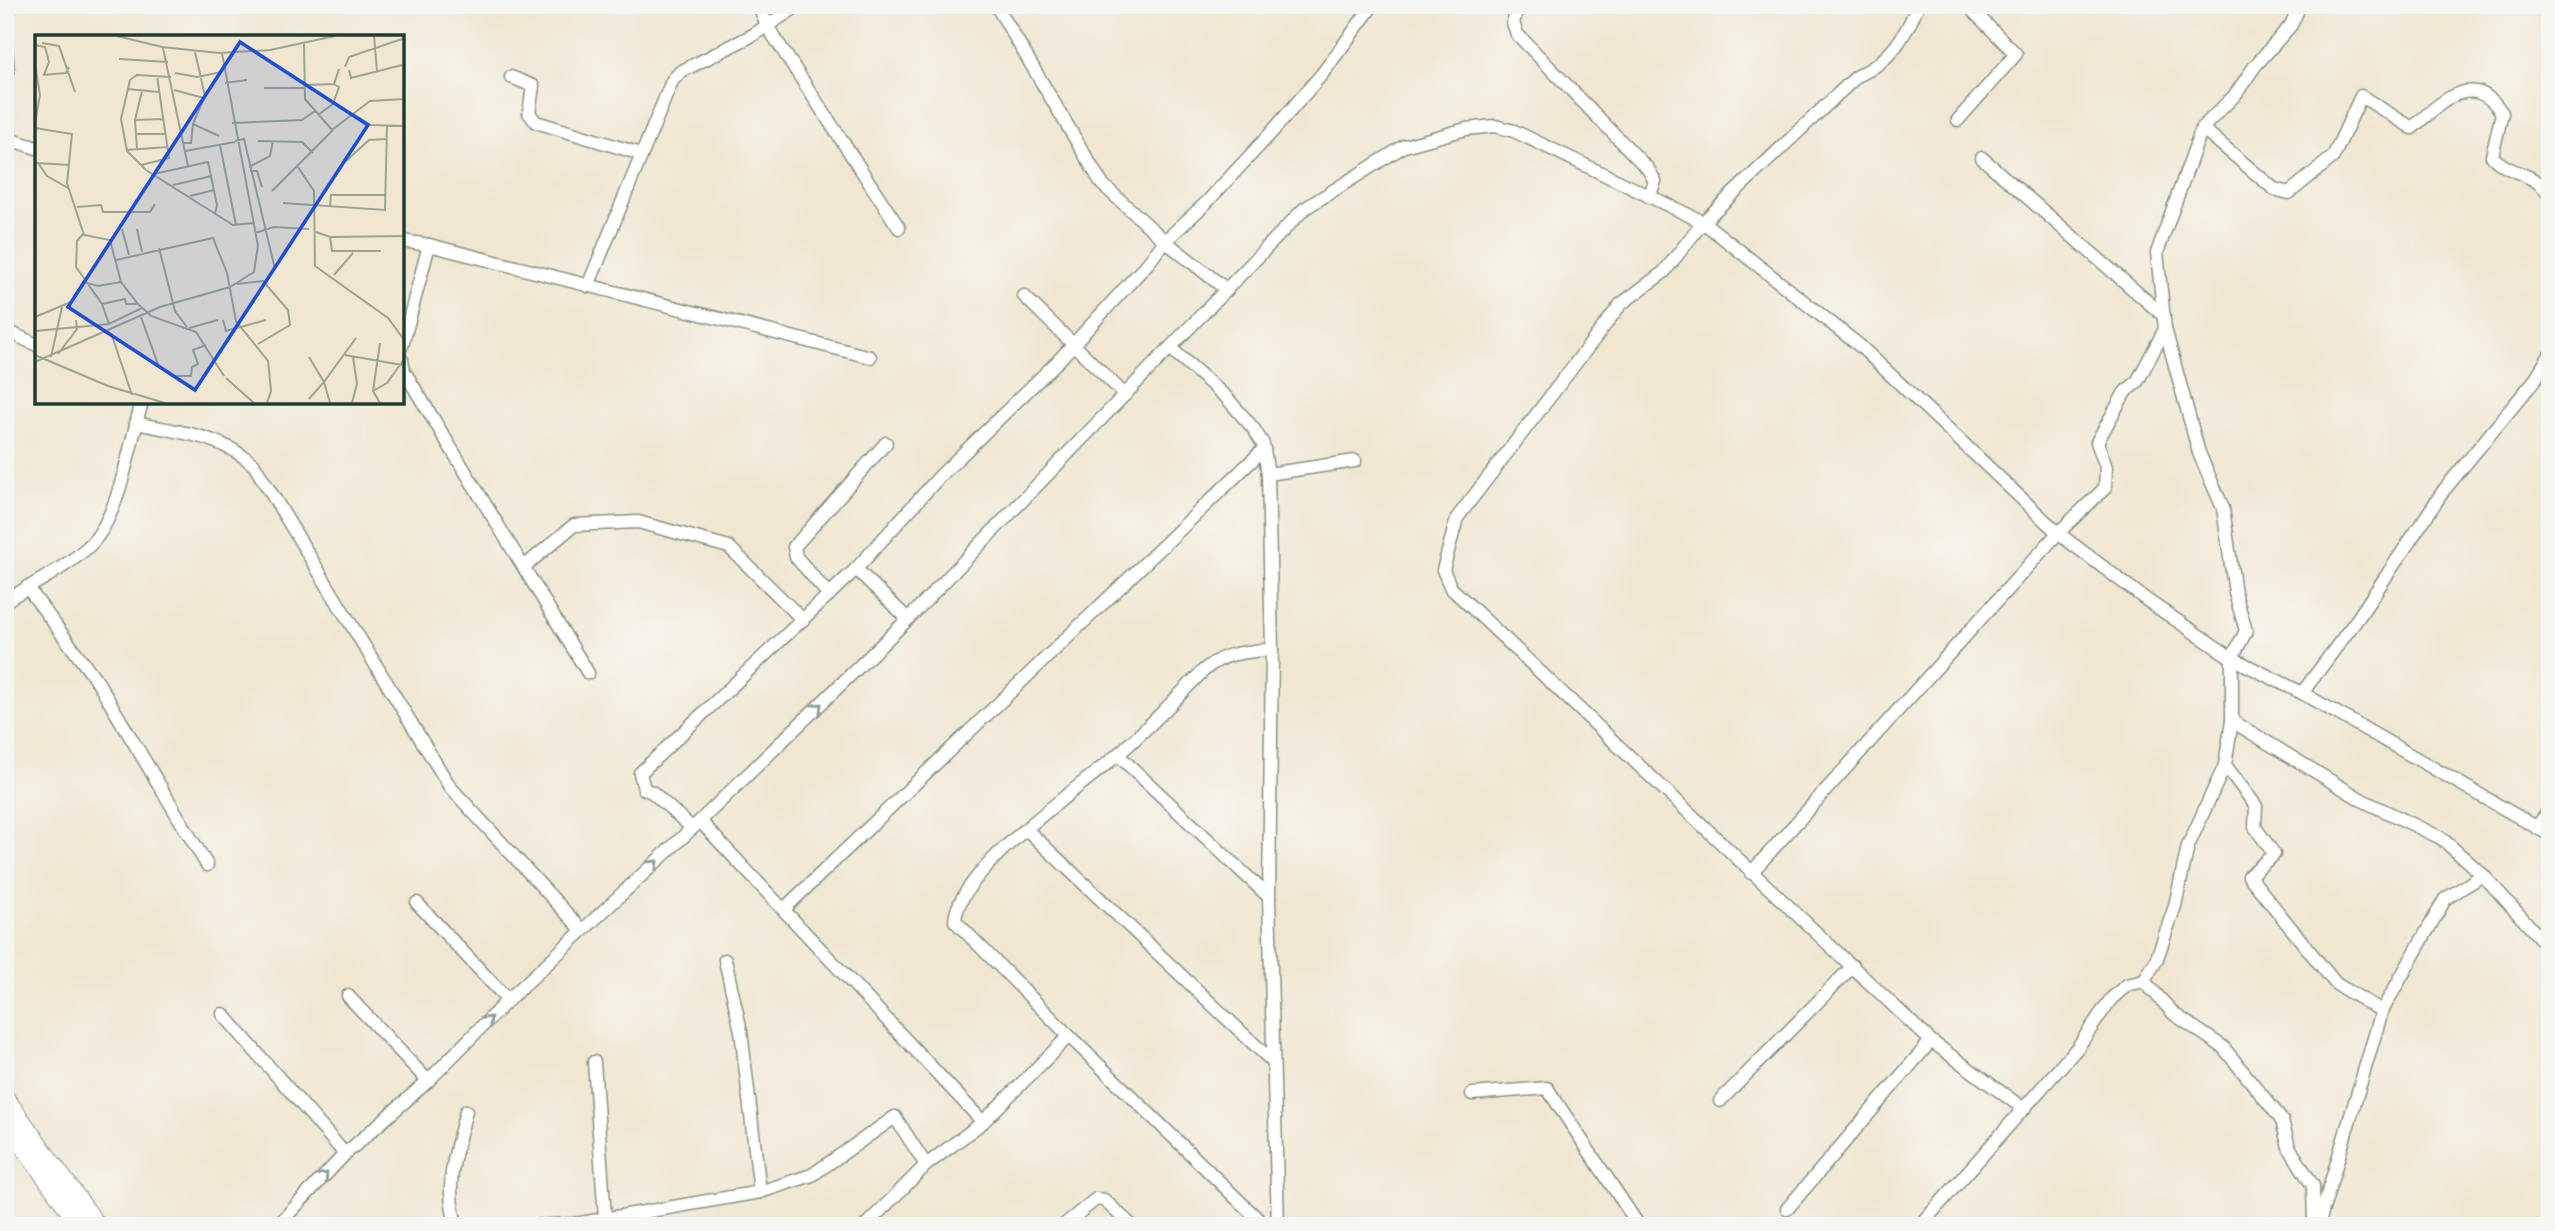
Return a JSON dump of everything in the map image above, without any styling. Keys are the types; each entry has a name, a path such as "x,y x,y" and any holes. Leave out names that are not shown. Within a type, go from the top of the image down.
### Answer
{"highway":[{"path":"5,1098 97,1226"},
{"path":"5,1121 81,1226"}],"street":[{"path":"759,5 767,26 899,228"},
{"path":"588,286 672,81 680,72 767,26 799,5"},
{"path":"996,5 1102,184 1165,241 1227,290"},
{"path":"983,1122 783,909 696,825 653,792 644,789 640,772 830,595 941,475 1073,345 1165,241 1206,203 1271,133 1322,74 1373,5"},
{"path":"1518,5 1513,23 1517,34 1648,169 1655,181 1649,197"},
{"path":"1918,5 1909,31 1885,60 1857,76 1703,222 1664,272 1621,304 1461,512 1445,554 1443,570 1451,587 1931,1041 2024,1109"},
{"path":"1958,120 2017,54 1967,5"},
{"path":"2144,981 2168,929 2188,845 2225,765 2232,721 2232,658 2246,631 2235,593 2223,509 2201,460 2164,322 2158,265 2159,243 2202,128 2235,95 2255,66 2291,25 2300,5"},
{"path":"5,40 8,70 5,79"},
{"path":"511,77 533,86 529,113 536,121 641,154"},
{"path":"2202,128 2274,190 2289,193 2333,157 2361,96 2412,128 2452,94 2473,92 2498,106 2502,113 2492,156 2497,162 2537,179 2550,196"},
{"path":"281,1224 345,1154 428,1081 508,1000 696,825 908,620 1304,209 1404,146 1466,129 1495,126 1514,131 1703,222 1860,346 2058,533 2148,601 2232,658 2302,693 2550,835"},
{"path":"5,138 35,147"},
{"path":"1982,158 2164,322"},
{"path":"404,241 429,245 870,357"},
{"path":"404,339 429,245"},
{"path":"1024,296 1125,395"},
{"path":"1751,873 2058,533 2105,488 2106,467 2097,442 2125,392 2137,382 2164,322"},
{"path":"5,330 35,344"},
{"path":"1170,348 1243,415 1264,449 1268,474 1272,649 1269,897 1278,1226"},
{"path":"2302,693 2358,618 2444,490 2534,381 2550,355"},
{"path":"404,371 588,673"},
{"path":"5,601 79,554 98,537 113,507 141,404"},
{"path":"136,424 217,441 239,452 254,465 450,787 582,930"},
{"path":"830,595 796,557 794,547 886,443"},
{"path":"783,909 1264,449"},
{"path":"1268,474 1356,461"},
{"path":"525,566 574,525 638,523 729,547 803,620"},
{"path":"856,569 908,620"},
{"path":"27,587 97,681 207,865"},
{"path":"1265,1226 1069,1037 956,921 956,909 964,892 1026,829 1118,755 1218,658 1231,653 1272,649"},
{"path":"2232,721 2362,800 2441,838 2483,875 2550,948"},
{"path":"1118,755 1269,897"},
{"path":"2225,765 2256,806 2255,827 2274,854 2249,876 2336,984 2382,1012"},
{"path":"2537,826 2550,810"},
{"path":"1026,829 1272,1060"},
{"path":"2316,1226 2382,1012 2445,899 2483,875"},
{"path":"416,903 508,1000"},
{"path":"725,960 741,1031 760,1192"},
{"path":"1720,1101 1853,967"},
{"path":"1920,1226 2078,1047 2111,999 2127,985 2144,981"},
{"path":"2144,981 2175,1014 2222,1047 2280,1119 2289,1147 2313,1186 2316,1226"},
{"path":"348,996 428,1081"},
{"path":"223,1014 345,1154"},
{"path":"865,1226 926,1165 983,1122 1069,1037"},
{"path":"1787,1209 1931,1041"},
{"path":"594,1062 605,1219"},
{"path":"1472,1094 1547,1088 1639,1226"},
{"path":"457,1226 449,1188 466,1111"},
{"path":"534,1225 605,1219 760,1192 812,1175 895,1117 926,1165"},
{"path":"1063,1226 1096,1199 1104,1200 1132,1226"}]}
